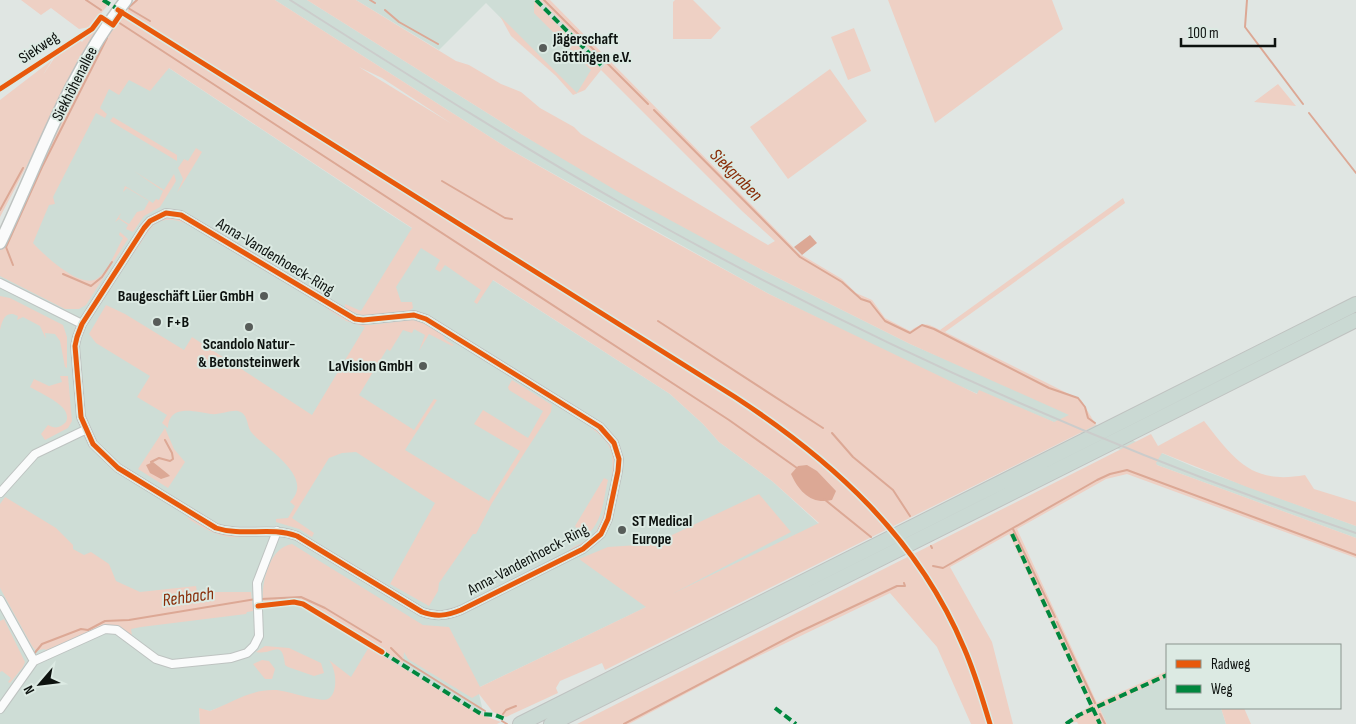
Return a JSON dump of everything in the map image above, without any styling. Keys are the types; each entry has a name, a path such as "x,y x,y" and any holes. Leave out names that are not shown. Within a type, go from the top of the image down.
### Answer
{"highway":[{"path":"520,724 1356,304"},
{"path":"551,724 1356,320"}],"main road":[{"name":"Siekhöhenallee","path":"0,243 30,173 83,66 104,30 126,0"},
{"name":"Siekhöhenallee","path":"0,225 30,173"}],"street":[{"name":"Anna-Vandenhoeck-Ring","path":"166,213 181,215 355,319 414,315 426,319 600,427 610,436 618,453 618,471 608,519 605,528 596,540 583,549 449,615 439,616 422,612 297,536 277,531 225,531 206,523 118,468 93,444 85,430 78,403 75,355 75,346 81,326 150,221 166,213"},
{"path":"0,287 81,326"},
{"path":"0,493 35,454 85,430"},
{"path":"0,709 33,660 110,628 121,633 156,659 172,664 237,657 250,650 259,636 258,575 277,531"},
{"path":"0,600 33,660"}],"shaded area":[{"path":"21,0 107,0 107,6 90,27 79,29 51,8 41,15"},
{"path":"136,0 275,0 509,149 769,294 977,394 979,390 1054,422 1069,415 910,344 764,271 622,194 519,133 307,0 356,0 456,61 469,65 501,84 521,92 540,108 574,127 581,134 768,245 775,241 742,211 601,70 585,90 573,95 556,76 511,36 500,16 577,93 591,70 534,13 534,1 601,69 605,65 540,0 550,0 800,254 842,279 856,293 872,300 885,318 910,331 925,324 940,330 1123,198 1125,203 945,332 1081,400 1096,425 605,670 602,663 560,681 556,688 558,693 506,717 493,712 479,694 472,698 408,659 404,652 403,663 306,604 293,600 263,605 265,578 277,552 292,544 423,625 449,627 480,687 646,607 579,559 608,547 653,544 759,494 791,532 672,594 819,523 772,481 719,442 703,424 670,394 493,280 477,304 474,302 481,290 445,265 440,272 435,269 440,260 421,248 396,287 401,302 412,302 413,308 409,311 364,316 345,309 345,304 361,311 412,228 169,68 150,91 129,80 119,95 109,89 100,108 107,114 105,118 96,113 53,197 55,204 49,205 33,243 54,263 73,276 91,281 98,278 109,265 123,238 119,235 120,232 128,239 86,305 79,309 65,309 0,276 0,248 42,154 108,29 112,31","holes":["359,67 382,78 452,124"]},
{"path":"275,0 307,0 519,133 764,271 910,344 1194,467 1356,526 1356,538 1157,465 979,391 978,394 936,376 769,294 509,149"},
{"path":"356,0 540,0 605,65 576,94 486,3 439,50"},
{"path":"675,0 693,0 721,28 711,39 673,39 673,2"},
{"path":"888,0 1052,0 1063,29 935,123"},
{"path":"101,19 103,20 0,217 0,100 52,60 43,75 55,57 79,39 82,42"},
{"path":"854,28 871,71 848,80 831,37"},
{"path":"131,43 385,211 670,394 703,424 719,442 772,481 819,524 480,687 479,694 484,716 237,701 210,711 199,709 200,724 0,724 0,248"},
{"path":"830,69 867,121 788,179 750,127"},
{"path":"1278,84 1296,106 1254,102"},
{"path":"113,117 177,155 177,161 110,121"},
{"path":"196,148 202,152 177,193 183,179 178,168 184,159 188,161"},
{"path":"134,171 164,190 174,174 176,181 160,207 144,216 133,232 126,229 128,225 119,219 115,222 121,213 119,218 129,224 137,212 144,210 149,201 127,188 123,192 125,186 153,203 156,199 159,200 163,191"},
{"path":"165,218 182,219 226,244 228,248 190,225 170,220 160,221 152,227 134,253 133,251 141,239 154,224"},
{"path":"810,235 817,243 802,255 794,247"},
{"path":"0,296 10,298 63,325 67,337 67,368 65,367 60,341 55,334 45,333 46,339 40,326 23,317 17,320 18,316 14,314 5,317 0,330"},
{"path":"106,305 125,314 184,350 192,337 312,415 365,327 346,321 326,308 360,324 370,325 412,320 422,322 443,333 444,339 454,345 452,346 429,334 419,351 425,335 414,329 412,333 403,330 390,351 387,349 359,395 414,430 434,399 437,400 405,450 489,501 520,451 474,424 483,410 528,438 543,411 509,390 508,387 512,380 552,405 551,412 492,503 476,534 473,534 439,583 438,591 429,606 390,584 435,503 356,452 342,453 329,458 292,518 314,533 312,537 299,529 276,522 276,519 288,518 295,506 290,502 296,492 297,483 293,473 286,464 252,433 246,417 238,411 214,414 184,411 173,415 168,428 162,423 167,415 137,397 150,376 96,343 89,334"},
{"path":"60,376 68,376 72,421 68,428 45,440 41,434 48,425 60,427 66,422 67,416 65,411 56,402 30,387 34,379 49,386 62,382"},
{"path":"1204,421 1235,457 1257,472 1271,476 1286,477 1305,475 1314,489 1356,502 1356,526 1247,487 1162,453 1156,463 1157,465 1356,538 1356,558 1127,474 1106,479 1017,529 1097,703 1166,671 1166,677 1100,709 1107,724 1078,724 1077,722 1063,724 1090,706 1009,534 950,567 992,642 1013,724 971,724 937,647 890,593 734,668 629,724 577,724 1151,434 1158,446"},
{"path":"165,428 174,449 185,462 168,488 138,469"},
{"path":"591,428 599,432 614,449 615,472 611,495 598,532 589,541 570,552 569,550 590,538 597,530 609,495 612,469 611,451 605,440"},
{"path":"153,462 170,476 161,479 150,473 146,465"},
{"path":"807,465 817,471 836,491 832,500 818,501 812,499 798,486 791,474 798,466"},
{"path":"604,478 608,480 599,519 584,537 575,526"},
{"path":"5,497 56,528 73,545 73,549 84,555 91,552 109,564 116,581 140,592 196,586 197,592 251,592 253,611 246,614 131,629 132,636 114,625 108,625 46,650 36,651 0,588 0,504"},
{"path":"191,517 225,535 254,534 254,536 234,537 211,532 187,518"},
{"path":"4,619 25,662 10,683 8,682 11,678 2,671 0,672 0,621"},
{"path":"265,646 289,648 321,663 324,673 314,676 288,667 285,665 282,652 279,650 262,653 256,652"},
{"path":"369,647 477,713 501,722 497,724 200,724 199,708 210,711 241,697 266,690 287,692 324,700 328,699 334,692 335,686 335,674 329,660 351,677"},
{"path":"262,660 269,661 275,669 272,679 265,679 253,664"},
{"path":"1166,677 1166,709 1221,709 1226,724 1107,724 1100,709"},
{"path":"1221,709 1244,709 1251,724 1226,724"}],"waterway":[{"path":"86,0 101,10"},
{"path":"137,0 128,8 150,21"},
{"path":"370,0 375,3"},
{"name":"Siekgraben","path":"544,0 648,104"},
{"path":"1247,0 1245,27 1303,104"},
{"path":"385,10 399,22 438,44"},
{"path":"118,22 729,420 797,468"},
{"path":"13,265 6,247 42,167 107,38"},
{"path":"654,110 800,257 842,282 861,299 870,302 885,321 910,333 922,325 934,329 1049,388 1078,398 1085,407 1088,418 1095,423"},
{"path":"1309,113 1356,173"},
{"path":"0,210 23,168"},
{"path":"442,181 505,218 512,219"},
{"path":"63,274 91,286 102,277 112,262"},
{"path":"658,321 823,428"},
{"path":"832,433 853,457 893,490 910,516"},
{"path":"151,462 159,458 170,461 173,459 165,440"},
{"path":"933,566 943,568 1097,480 1110,474 1127,470 1356,555"},
{"path":"824,499 871,537"},
{"path":"1013,529 1055,617"},
{"path":"624,724 797,633 897,586 905,586 904,583"},
{"name":"Rehbach","path":"261,599 301,597 325,608 381,642"},
{"name":"Rehbach","path":"33,655 42,644 81,629 88,630 105,621 129,620 256,599"},
{"path":"1057,622 1095,703"},
{"name":"Rehbach","path":"391,648 402,659 485,711"},
{"path":"503,714 506,710 516,706"},
{"path":"1100,714 1105,724"},
{"name":"Rehbach","path":"502,721 507,724"}],"railway":[{"path":"290,0 542,157 628,207 804,301 984,387 1076,427 1169,465 1356,533"}],"marked path":[{"path":"103,0 121,11"},
{"path":"536,0 602,66"},
{"path":"1012,534 1100,724"},
{"path":"382,652 481,714 495,715 505,719"},
{"path":"1066,724 1079,715 1166,675"},
{"path":"775,708 796,724"}],"cycle path":[{"path":"118,10 735,397 806,448 869,505 923,571 945,608 964,648 990,724"},
{"name":"Siekweg","path":"0,89 92,29 101,17 113,25 122,12"},
{"path":"166,213 181,215 355,319 363,320 414,315 426,319 600,427 614,443 619,459 608,519 601,534 583,549 461,610 446,615 432,615 422,612 297,536 277,532 236,532 216,528 118,468 93,444 81,417 75,346 82,324 144,228 150,221 166,213"},
{"path":"258,606 294,602 303,604 382,652"}],"place":[{"name":"Jägerschaft Göttingen e.V.","path":"543,48"},
{"name":"Baugeschäft Lüer GmbH","path":"264,296"},
{"name":"F+B","path":"157,322"},
{"name":"Scandolo Natur- & Betonsteinwerk","path":"249,327"},
{"name":"LaVision GmbH","path":"423,366"},
{"name":"ST Medical Europe","path":"622,530"}]}
